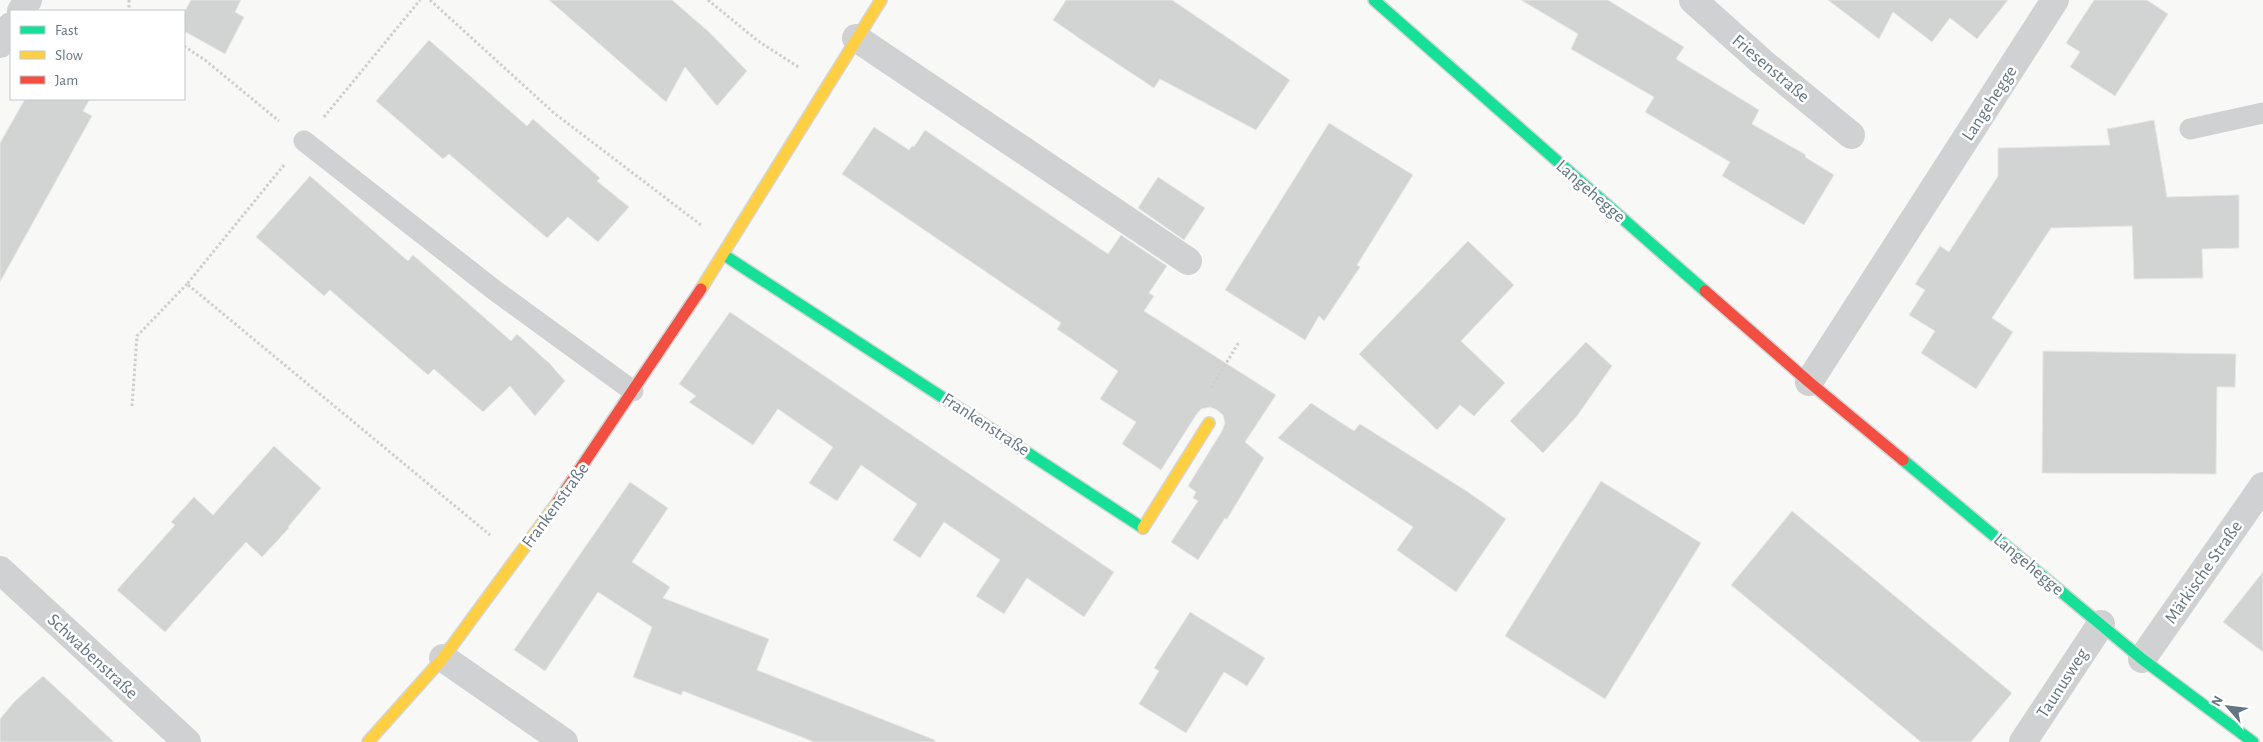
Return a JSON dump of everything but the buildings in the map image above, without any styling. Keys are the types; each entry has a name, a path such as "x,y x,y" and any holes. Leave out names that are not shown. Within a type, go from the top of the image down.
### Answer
{"street":[{"name":"Frankenstraße","path":"368,742 443,658 574,480 726,251 881,0"},
{"name":"Langehegge","path":"1374,0 1809,382 2142,659 2253,742"},
{"name":"Friesenstraße","path":"1693,0 1762,62 1851,135"},
{"name":"Langehegge","path":"1809,382 2055,0"},
{"path":"0,44 10,28"},
{"path":"856,38 1188,261"},
{"name":"Frankenstraße","path":"726,251 1143,528 1209,423"},
{"name":"Märkische Straße","path":"2142,659 2263,486"},
{"name":"Schwabenstraße","path":"0,570 187,742"},
{"name":"Taunusweg","path":"2023,742 2100,624"},
{"path":"443,658 564,742"}],"lane":[{"path":"2190,129 2263,113"},
{"path":"304,141 494,289 633,391"}],"path":[{"path":"132,406 137,336 188,284 420,0"},
{"path":"430,0 554,112 726,251"},
{"path":"708,0 758,41 827,86"},
{"path":"185,47 205,60 304,141"},
{"path":"188,284 517,558"},
{"path":"1209,423 1204,401 1240,342"}],"traffic: fast":[{"path":"1374,0 1705,291"},
{"path":"724,255 1143,528"},
{"path":"1903,460 2142,659 2253,742"}],"traffic: slow":[{"path":"701,289 881,0"},
{"path":"1143,528 1209,423"},
{"path":"368,742 443,658 557,503"}],"traffic: jam":[{"path":"557,503 701,289"},
{"path":"1705,291 1809,382 1903,460"}]}
